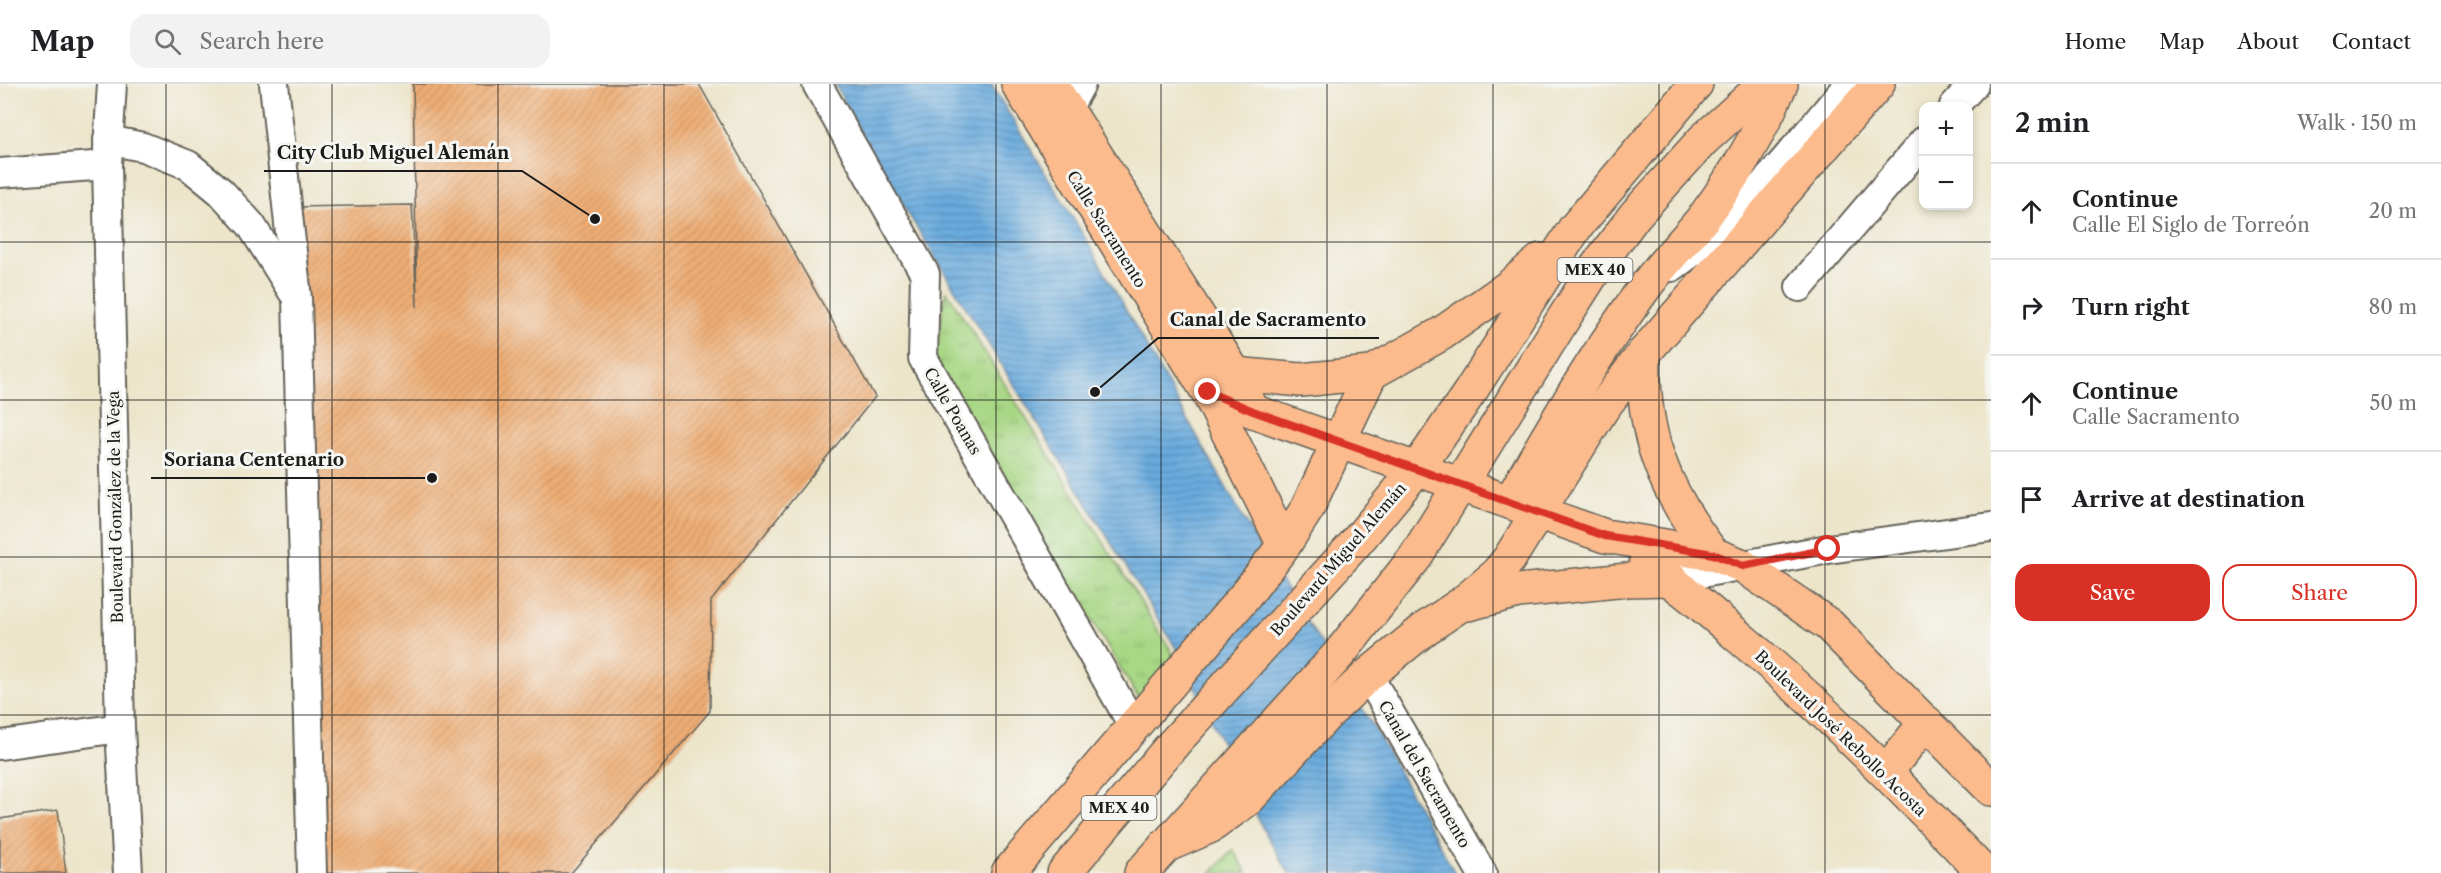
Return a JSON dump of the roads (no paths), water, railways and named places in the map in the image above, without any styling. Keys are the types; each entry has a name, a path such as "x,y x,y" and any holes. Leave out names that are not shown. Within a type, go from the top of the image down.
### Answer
{"main road":[{"name":"Calle Sacramento","path":"1018,84 1060,101 1235,374 1253,411"},
{"name":"Boulevard Miguel Alemán","path":"1064,873 1174,743 1353,546 1417,469 1470,392 1575,228 1696,84"},
{"name":"MEX 40","path":"1141,873 1165,846 1236,790 1307,688 1340,653 1414,559 1574,303 1635,214 1703,140 1766,84"},
{"path":"1236,790 1329,712 1368,675 1495,576 1509,559 1545,441 1618,325 1724,189 1749,149 1781,84"},
{"path":"1524,507 1644,353 1878,84"},
{"name":"Calle Sacramento","path":"1060,101 1284,545"},
{"path":"1235,374 1301,380 1371,373 1416,349 1475,312 1518,279 1575,228"},
{"path":"1644,353 1645,407 1658,459 1672,493 1690,525 1713,554"},
{"path":"1008,873 1245,596 1284,545 1307,509 1371,373"},
{"path":"1208,392 1253,411 1417,469"},
{"name":"Boulevard José Rebollo Acosta","path":"1417,469 1605,536 1713,554 1743,566 1829,625 1991,789"},
{"name":"Boulevard José Rebollo Acosta","path":"1605,536 1671,579 1794,683 1886,772 1984,873"},
{"path":"1460,605 1518,591 1627,580 1671,579"},
{"path":"1886,772 1926,722"}],"street":[{"name":"Boulevard González de la Vega","path":"112,84 108,153 120,728 128,873"},
{"path":"274,84 297,298 312,873"},
{"name":"Calle Poanas","path":"817,84 925,274 923,358 1134,727"},
{"path":"1647,285 1694,252 1739,211 1767,182 1849,84"},
{"path":"1958,102 1974,84"},
{"path":"1800,287 1919,146"},
{"path":"0,173 143,147 188,165 221,192 251,225 297,298"},
{"path":"1671,579 1828,549 1991,527"},
{"name":"Canal del Sacramento","path":"1368,675 1482,873"},
{"path":"0,745 120,728"}],"water":[{"path":"835,84 991,84 1087,241 1258,544 1372,724 1455,873 1289,873 1263,829 1179,653 867,147"}],"place":[{"name":"City Club Miguel Alemán","path":"595,219"},
{"name":"Canal de Sacramento","path":"1095,392"},
{"name":"Soriana Centenario","path":"432,478"}]}
